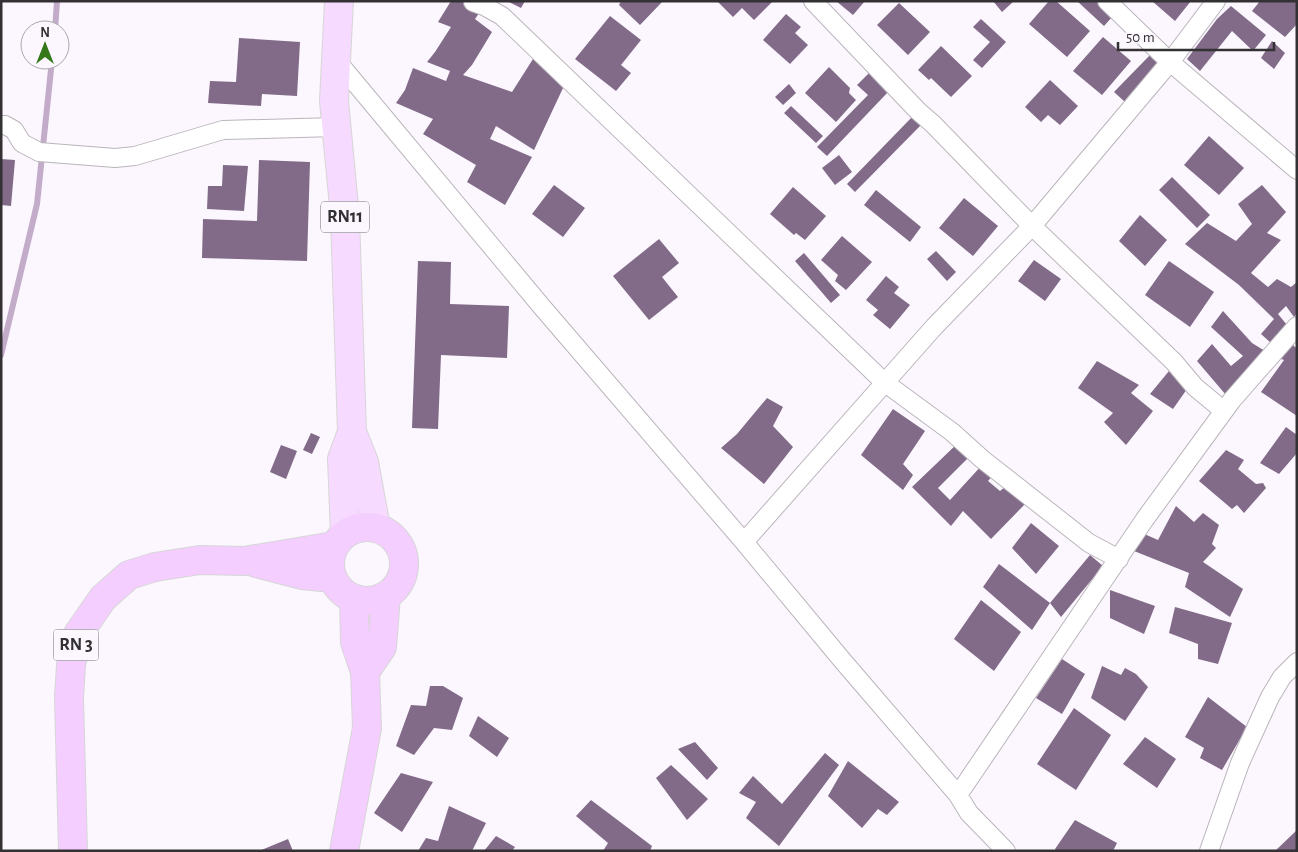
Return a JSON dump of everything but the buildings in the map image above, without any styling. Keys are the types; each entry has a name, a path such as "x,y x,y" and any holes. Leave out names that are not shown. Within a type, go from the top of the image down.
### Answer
{"highway":[{"name":"RN 3","path":"244,561 340,540 360,527 376,528"},
{"path":"340,540 330,559 332,578 338,589 354,600 371,601 386,596 396,588 402,577 404,565 402,553 397,542 387,533 376,528"},
{"name":"RN 3","path":"73,851 69,698 71,665 78,634 103,598 128,575 155,567 200,560 244,561 302,575 332,578"},
{"path":"365,672 382,647 386,596"},
{"path":"344,851 367,728 365,672 354,642 354,600"}],"main road":[{"name":"RN11","path":"338,1 334,101 345,217 352,432 364,462 376,528"},
{"name":"RN11","path":"340,540 342,459 352,432"}],"street":[{"path":"813,1 1032,226 1174,362 1195,387 1224,411"},
{"path":"1107,1 1170,62 1297,170"},
{"path":"744,542 934,327 1032,226 1170,62 1216,1"},
{"path":"473,2 502,16 884,382 952,432 982,459 1089,543 1119,559"},
{"path":"337,61 542,307 958,795 969,813 1006,850"},
{"path":"1,125 14,130 22,143 39,152 115,158 135,156 223,130 336,128"},
{"path":"958,795 1145,519 1232,400 1297,326"},
{"path":"1209,851 1240,763 1270,697 1282,677 1297,662"}],"waterway":[{"path":"56,20 57,1"},
{"path":"1,355 37,204 51,70"}]}
